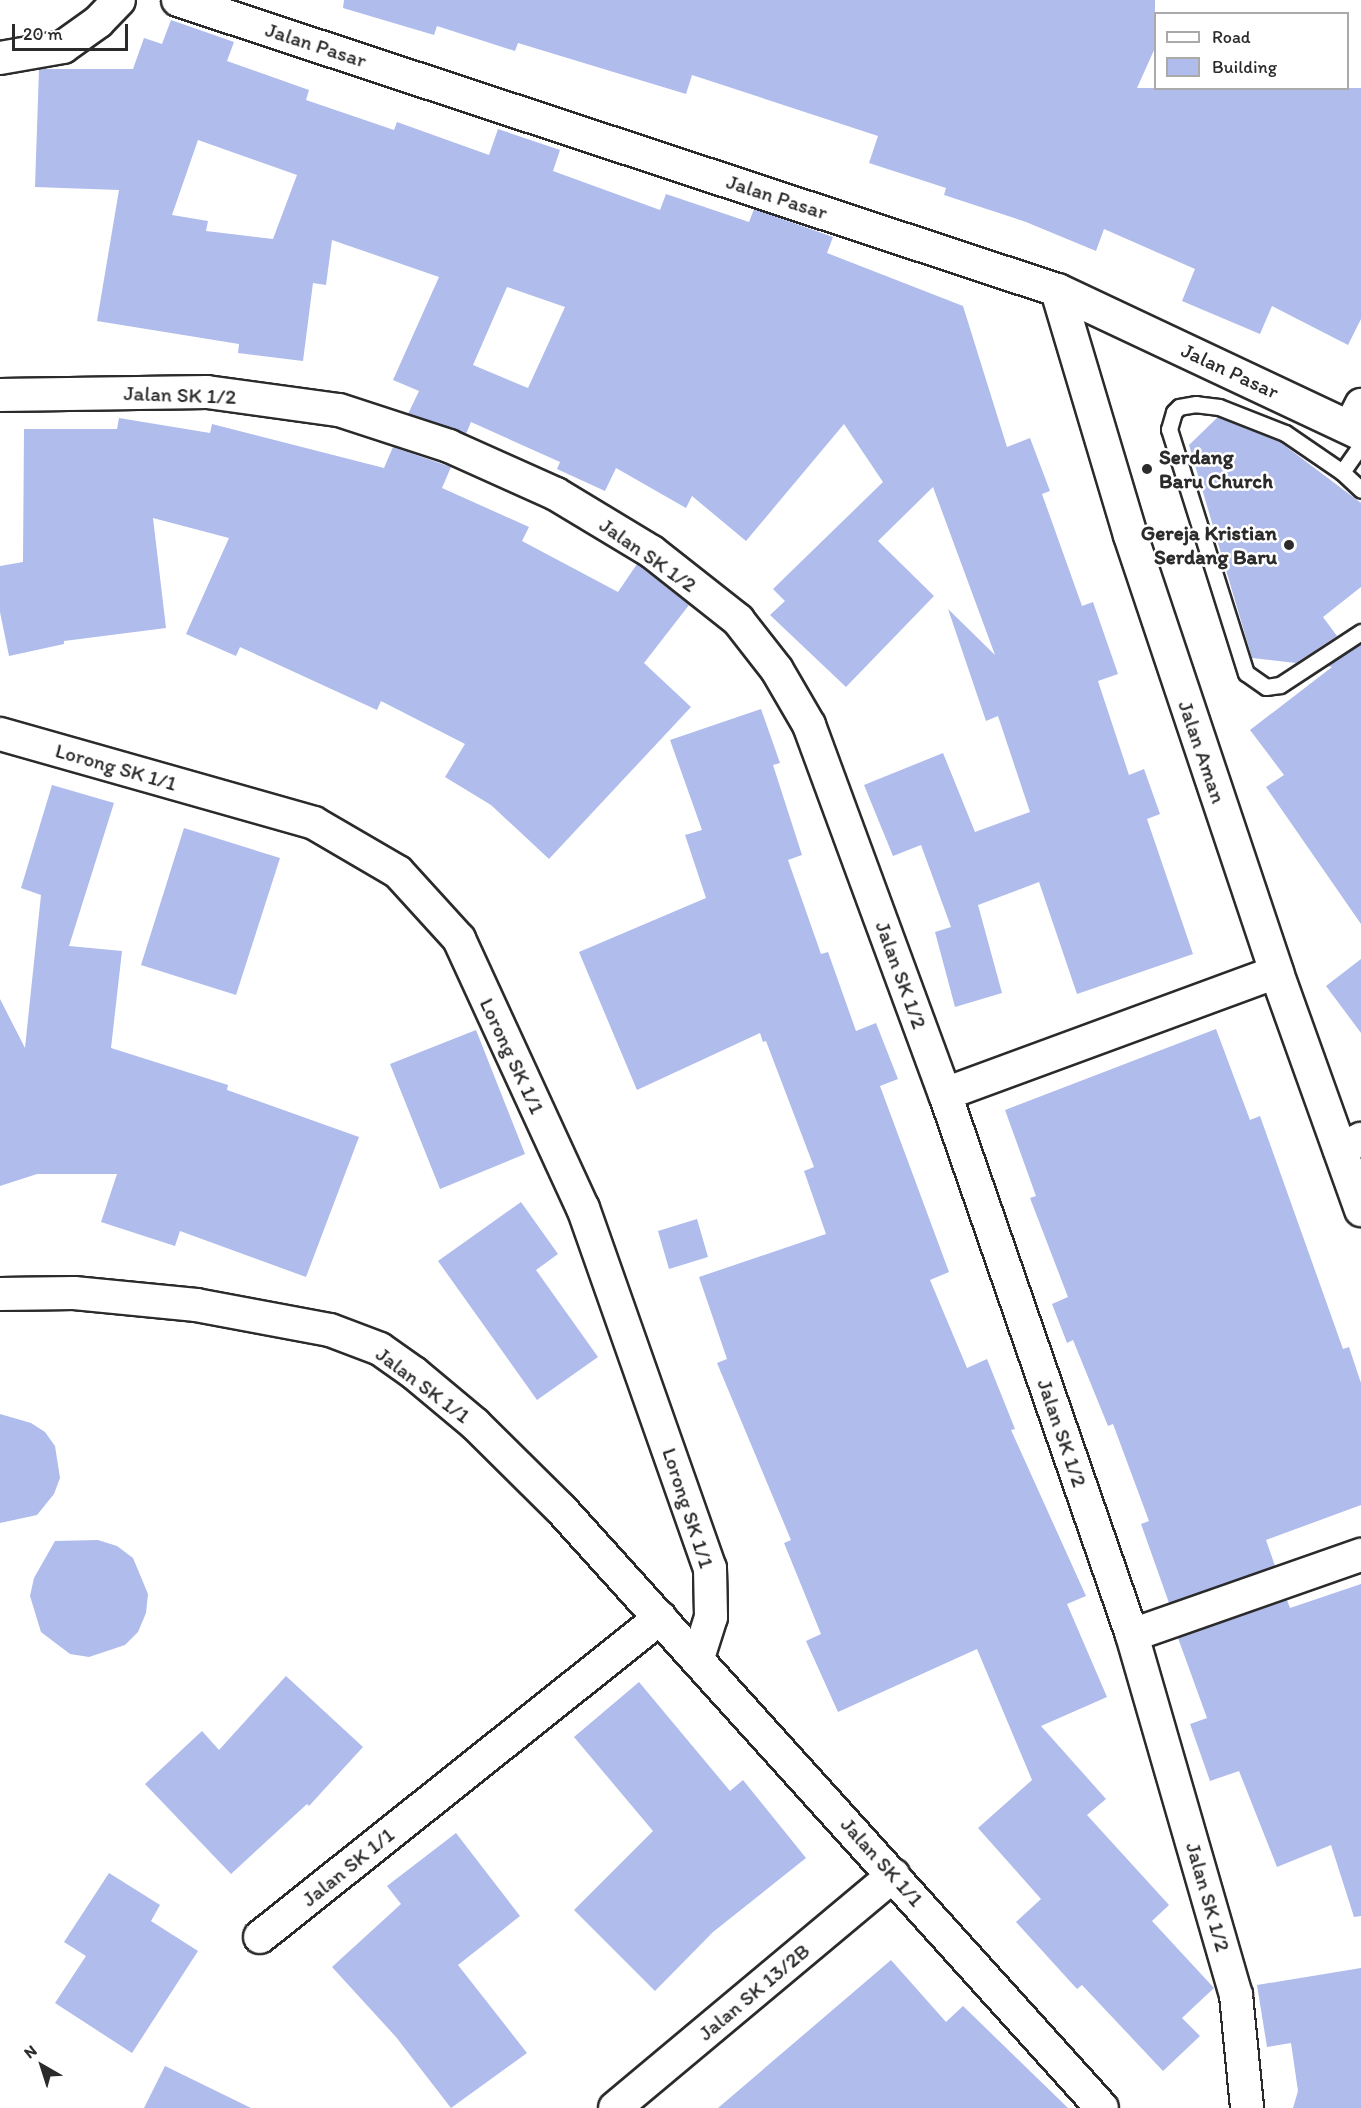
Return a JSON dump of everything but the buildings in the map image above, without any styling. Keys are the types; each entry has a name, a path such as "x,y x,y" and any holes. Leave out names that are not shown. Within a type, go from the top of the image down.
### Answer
{"street":[{"path":"0,58 63,47 98,22 119,0"},
{"name":"Jalan Pasar","path":"178,0 1058,290 1358,428"},
{"name":"Jalan Aman","path":"1058,290 1130,535 1276,972 1351,1145 1361,1209"},
{"name":"Jalan SK 1/2","path":"0,395 207,392 339,410 449,446 556,494 652,552 738,620 777,670 809,725 945,1094 1131,1635 1236,1995 1247,2108"},
{"name":"Lorong SK 1/1","path":"0,734 314,824 398,872 459,939 583,1208 710,1568 711,1617 698,1658"},
{"path":"945,1094 1276,972"},
{"name":"Jalan SK 1/1","path":"0,1294 74,1293 196,1305 330,1330 380,1349 475,1424 561,1509 894,1875 1102,2108"},
{"path":"1131,1635 1361,1555"},
{"name":"Jalan SK 1/1","path":"260,1937 660,1618"},
{"name":"Jalan SK 13/2B","path":"617,2107 894,1875"}],"lane":[{"path":"1361,490 1342,472 1285,433 1220,407 1196,404 1179,407 1174,412 1169,429 1246,672 1266,687 1280,685 1361,632"},
{"path":"1342,472 1358,428"}],"place":[{"name":"Serdang Baru Church","path":"1147,469"},
{"name":"Gereja Kristian Serdang Baru","path":"1289,545"}]}
